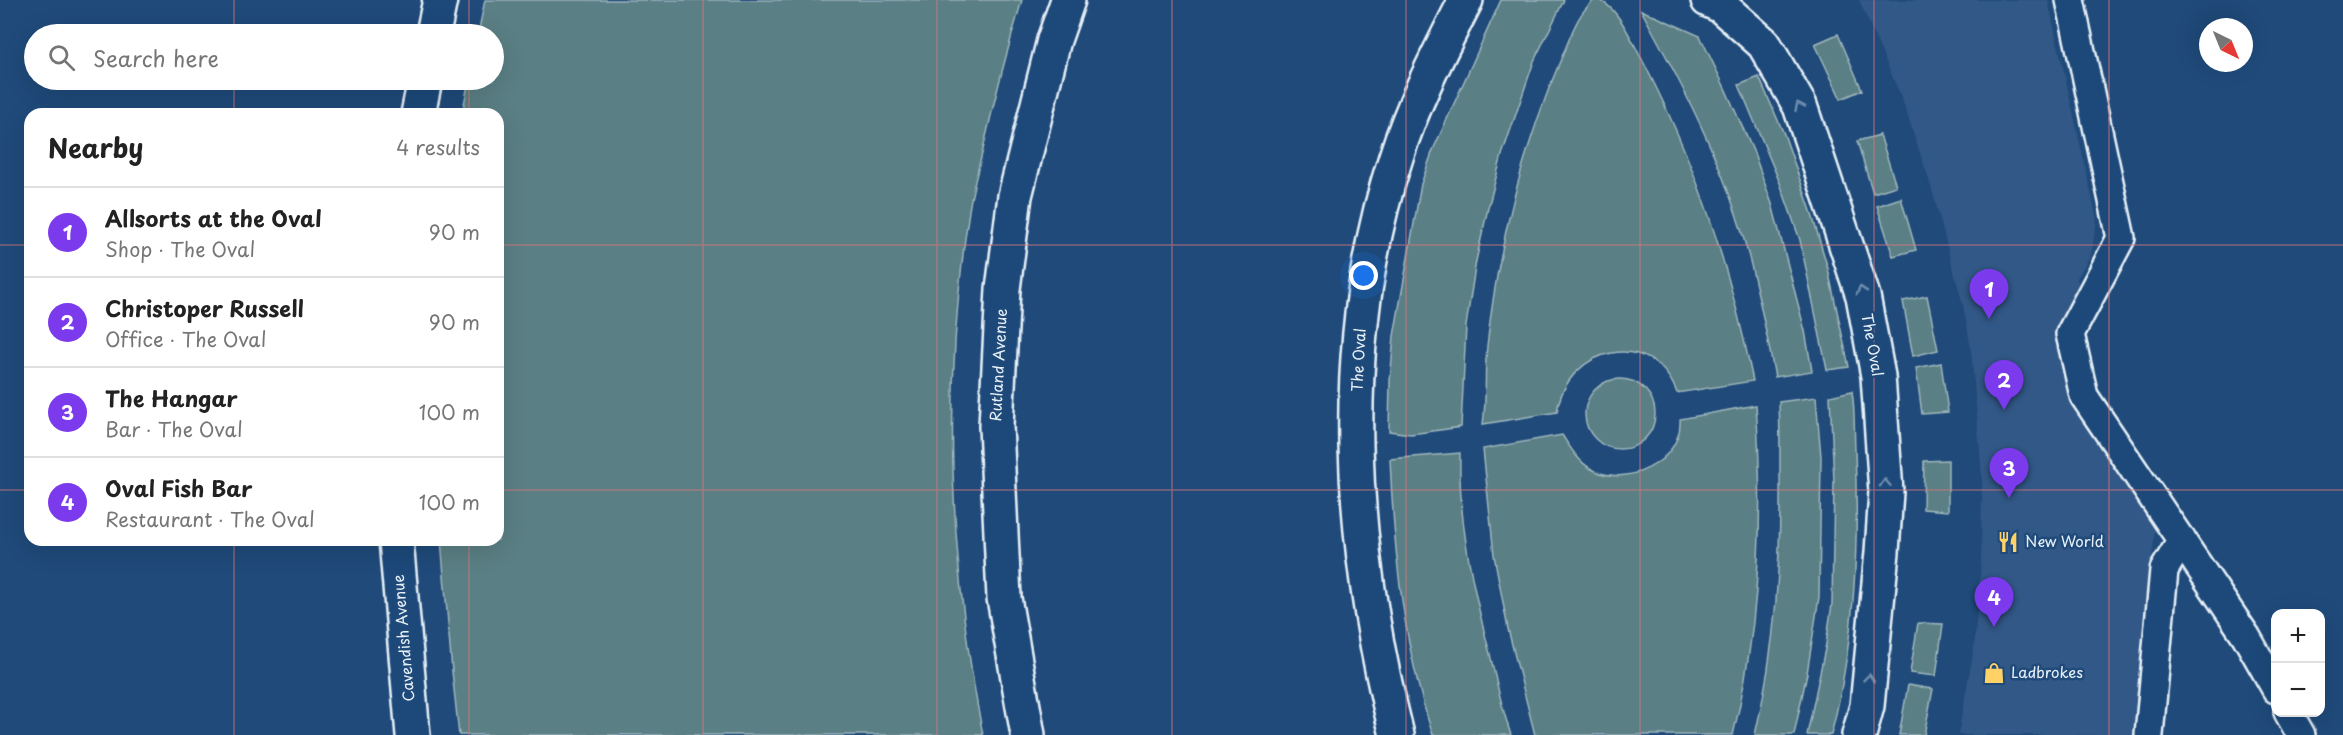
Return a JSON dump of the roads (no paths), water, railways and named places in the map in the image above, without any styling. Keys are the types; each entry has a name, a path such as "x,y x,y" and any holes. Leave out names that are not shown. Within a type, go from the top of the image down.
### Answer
{"street":[{"path":"435,24 440,0"},
{"name":"Rutland Avenue","path":"1028,735 1004,597 996,426 1003,298 1015,196 1054,40 1068,0"},
{"name":"The Oval","path":"1396,735 1382,677 1368,595 1359,510 1356,418 1360,323 1373,242 1396,157 1434,63 1466,0"},
{"name":"The Oval","path":"1708,0 1721,6 1764,44 1800,106 1863,296 1878,376 1886,492 1867,706 1859,735"},
{"path":"419,108 423,90"},
{"name":"Cavendish Avenue","path":"397,546 413,735"}],"lane":[{"path":"2070,0 2121,238 2070,334 2084,396 2246,636 2271,680"},
{"path":"2149,735 2164,570 2182,540"},
{"path":"2291,717 2301,735"}],"place":[{"name":"Allsorts at the Oval","path":"1989,319"},
{"name":"Christoper Russell","path":"2004,410"},
{"name":"The Hangar","path":"2009,498"},
{"name":"New World","path":"2008,542"},
{"name":"Oval Fish Bar","path":"1994,627"},
{"name":"Ladbrokes","path":"1994,673"}]}
